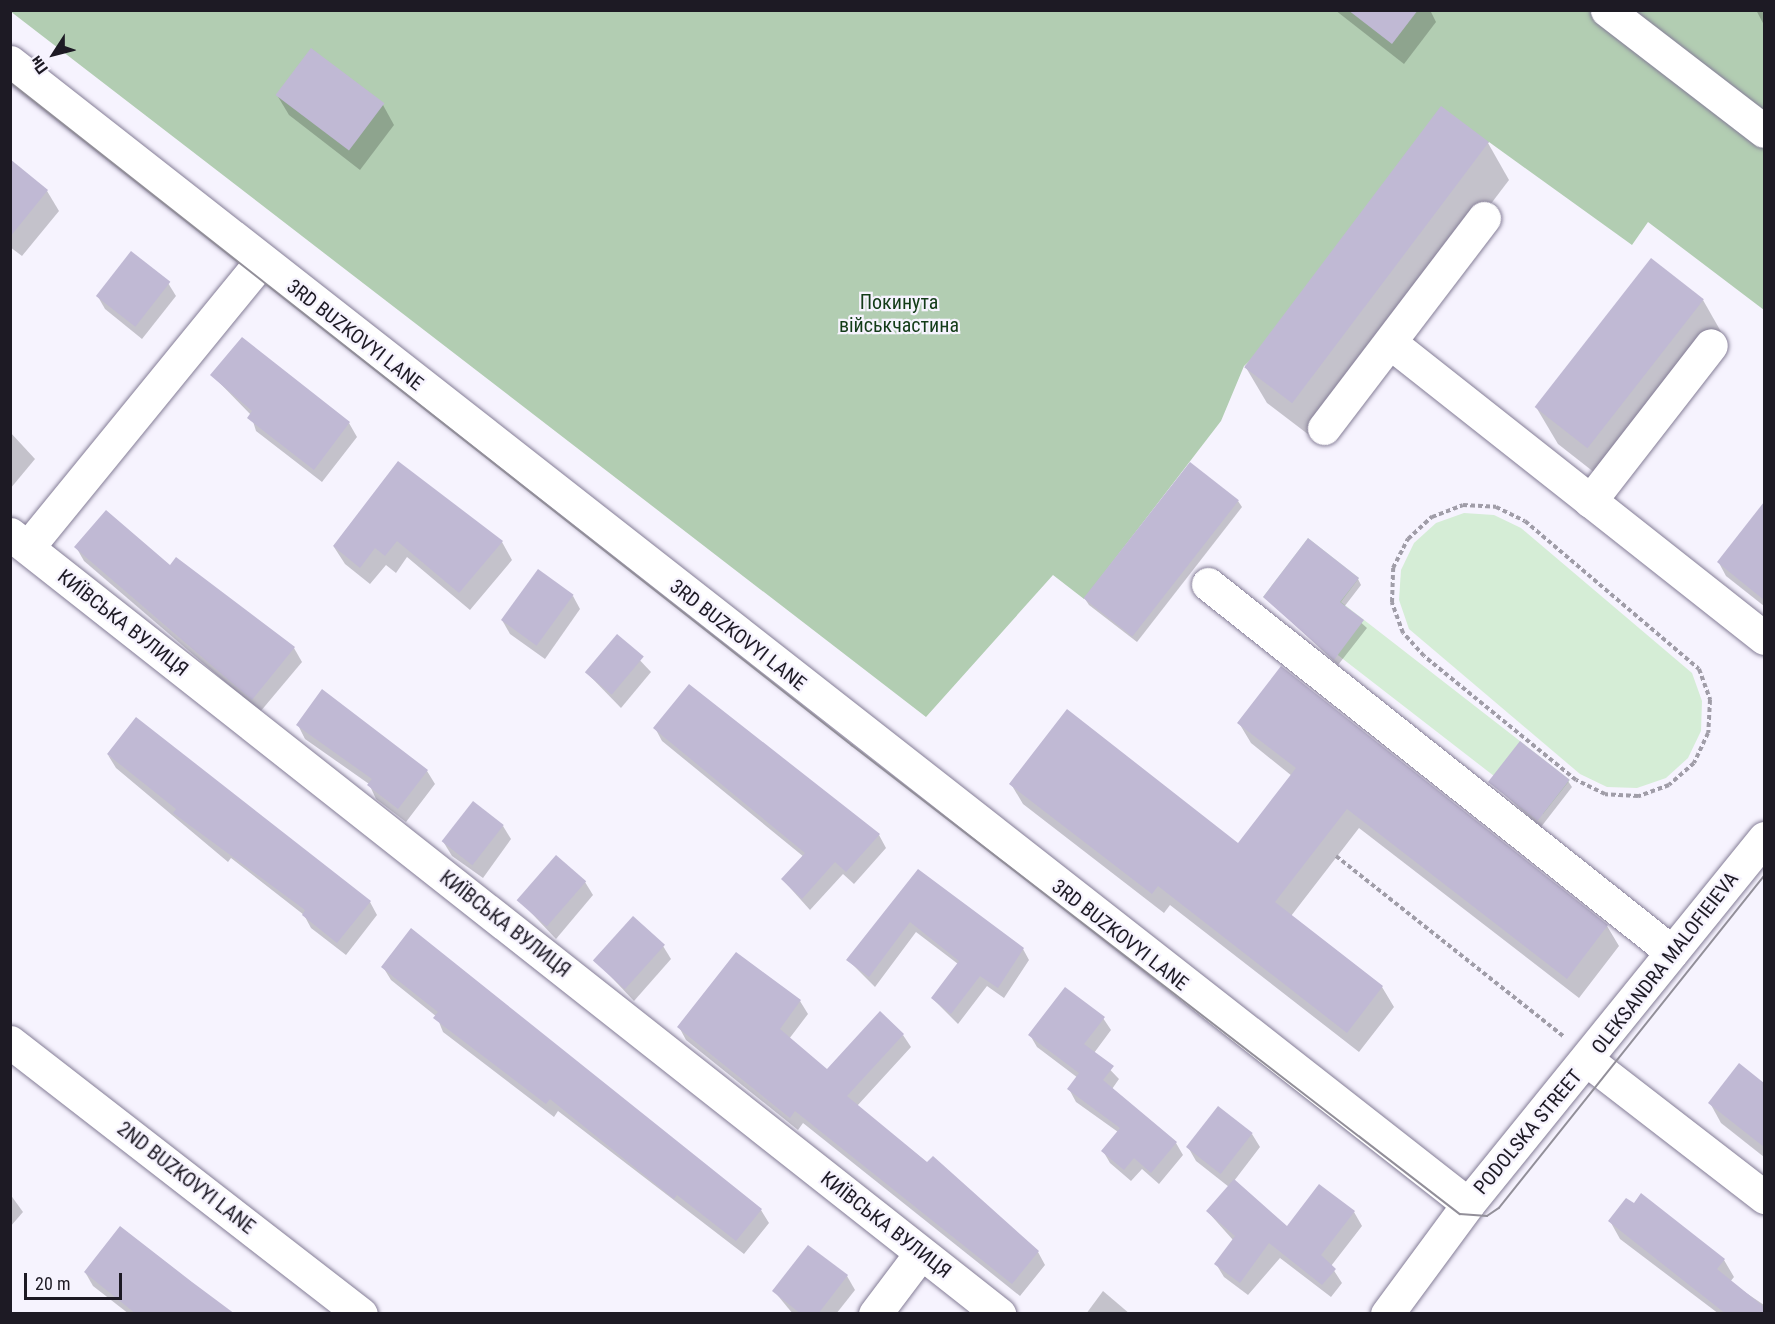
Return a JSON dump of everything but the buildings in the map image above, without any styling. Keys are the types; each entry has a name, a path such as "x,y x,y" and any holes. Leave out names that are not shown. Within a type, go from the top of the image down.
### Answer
{"street":[{"path":"1606,10 1764,131"},
{"name":"3RD BUZKOVYI LANE","path":"10,62 261,261 1468,1204"},
{"path":"1324,429 1392,344 1484,218"},
{"path":"19,541 261,261"},
{"path":"1392,344 1764,638"},
{"path":"1590,501 1711,345"},
{"name":"КИЇВСЬКА ВУЛИЦЯ","path":"19,541 999,1314"},
{"path":"1208,584 1672,952"},
{"name":"OLEKSANDRA MALOFIEIEVA","path":"1587,1060 1764,837"},
{"name":"2ND BUZKOVYI LANE","path":"10,1042 361,1314"},
{"path":"1587,1060 1764,1197"},
{"name":"PODOLSKA STREET","path":"1468,1204 1587,1060"},
{"path":"1387,1314 1468,1204"},
{"path":"875,1314 921,1253"}],"path":[{"path":"1463,506 1496,507 1525,521 1677,645 1699,669 1710,700 1708,733 1694,763 1669,785 1638,796 1605,794 1576,780 1424,656 1403,633 1392,602 1393,568 1408,538 1432,517 1463,506"},
{"path":"1336,855 1544,1017 1587,1060"}],"green space":[{"name":"Покинута військчастина","path":"10,11 1764,11 1764,310 1648,222 1632,245 1489,142 1244,366 1221,421 1084,599 1053,575 926,717"},
{"path":"1464,513 1494,515 1521,528 1692,673 1702,701 1701,731 1688,758 1666,778 1637,788 1607,787 1580,774 1409,629 1399,600 1401,570 1414,543 1436,523"},
{"path":"1308,538 1359,578 1341,602 1570,780 1543,814 1263,597"}],"tram line":[{"path":"10,82 852,745 1460,1214 1487,1216 1499,1208 1764,876"}]}
